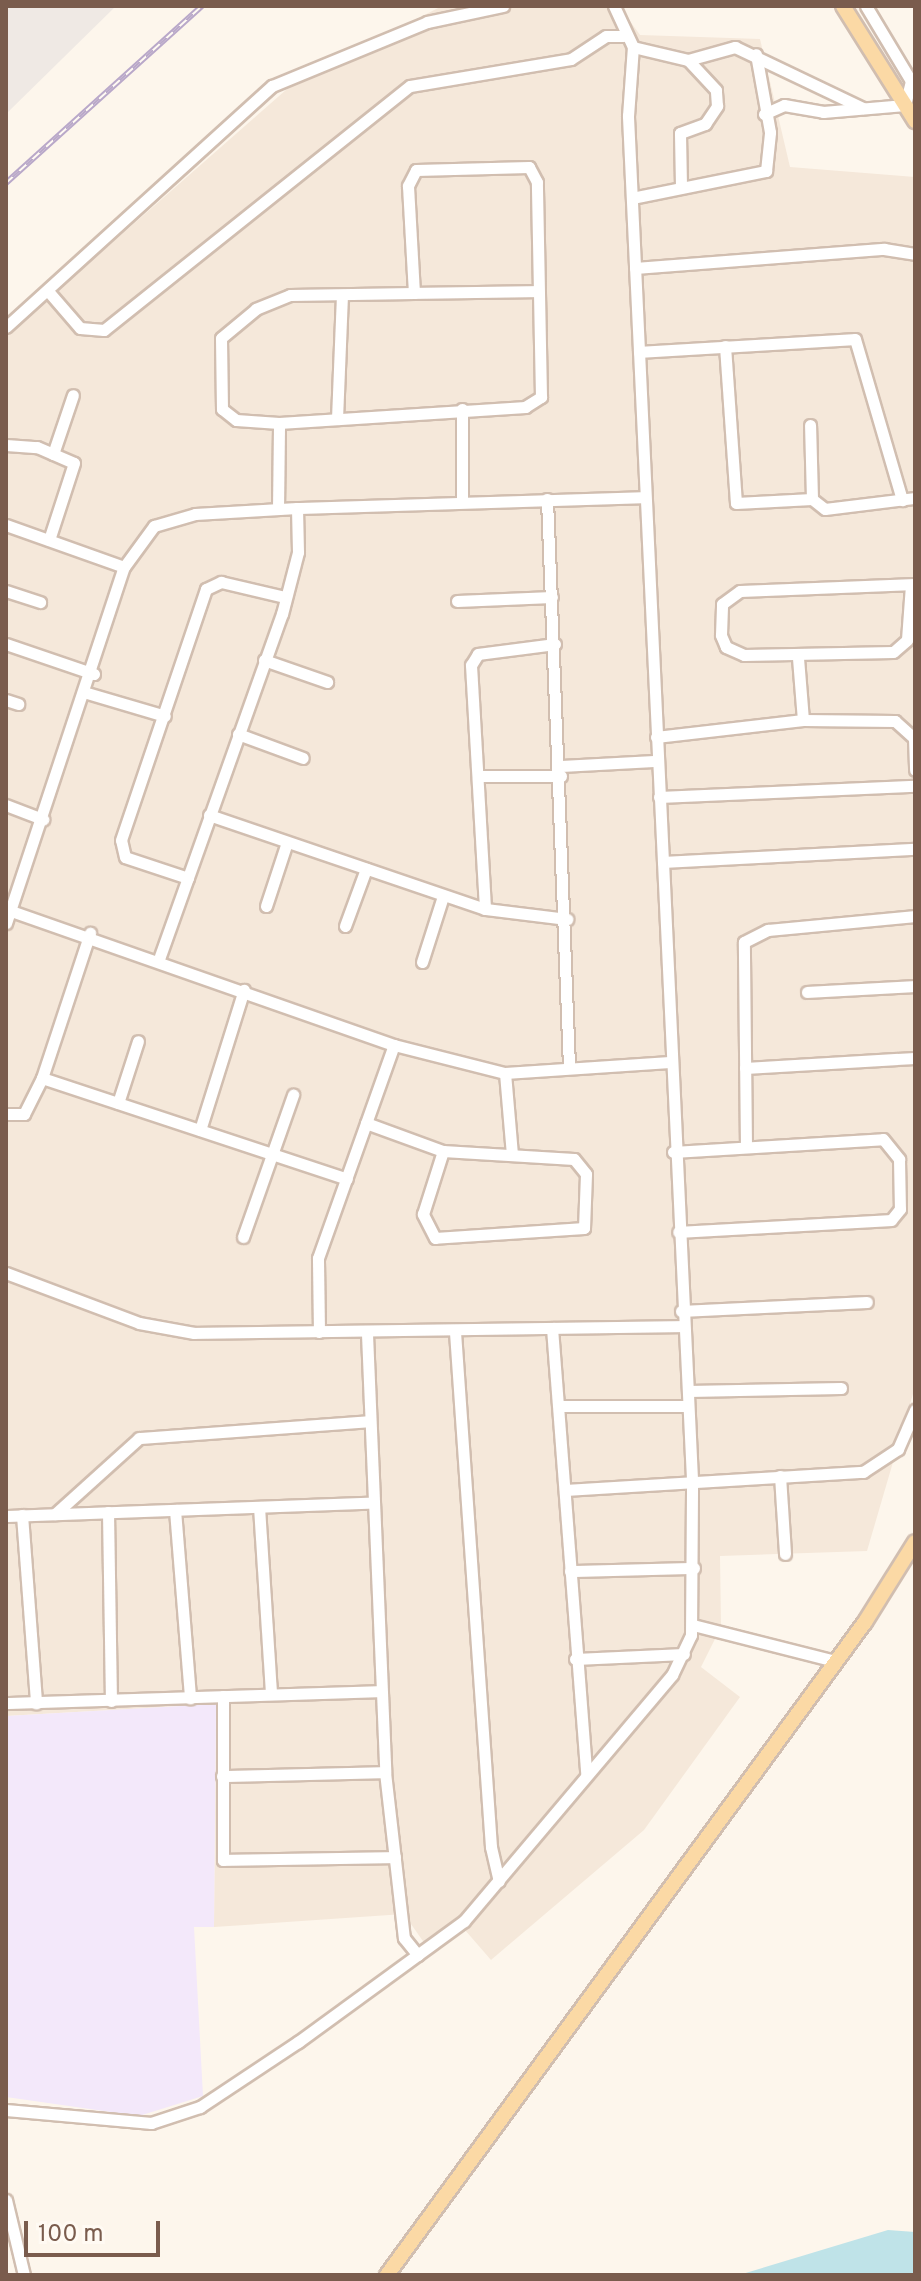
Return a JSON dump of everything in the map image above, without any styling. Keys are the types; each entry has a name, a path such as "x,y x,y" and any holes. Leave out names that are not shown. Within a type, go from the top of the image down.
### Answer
{"main road":[{"path":"843,6 915,121"},
{"path":"387,2275 835,1661 915,1542"}],"street":[{"path":"6,327 272,86 427,22 503,6"},
{"path":"614,6 623,36 633,47 688,60 735,47 756,54 863,108"},
{"path":"764,114 784,105 863,108 905,105 911,81 866,6"},
{"path":"48,291 80,328 104,330 410,86 571,59 606,36 623,36"},
{"path":"6,2110 133,2125 174,2117 226,2092 451,1934 499,1881 684,1654 693,1625 692,1479 673,1152 663,862 654,761 656,737 627,81 633,47"},
{"path":"632,198 766,171 772,157 756,54"},
{"path":"681,186 680,133 705,124 717,106 716,90 688,60"},
{"path":"414,293 408,186 416,170 519,163 537,182 541,397 525,407 279,423 236,420 222,409 221,338 269,302 414,293 538,291"},
{"path":"635,268 884,249 915,254"},
{"path":"337,419 342,296"},
{"path":"639,352 855,339 902,500"},
{"path":"725,346 736,503 812,499 825,509 915,498"},
{"path":"53,454 73,395"},
{"path":"462,409 462,502"},
{"path":"278,509 279,423"},
{"path":"810,425 812,499"},
{"path":"6,445 53,454 74,463 49,540"},
{"path":"6,923 94,674 124,567 154,526 195,514 278,509 644,497"},
{"path":"547,499 567,919 569,1067"},
{"path":"159,959 285,597 298,552 297,508"},
{"path":"6,525 124,567"},
{"path":"188,878 125,857 121,847 206,589 221,582 285,597"},
{"path":"913,585 907,640 900,648 798,658 726,647 728,595 913,585"},
{"path":"6,591 40,602"},
{"path":"457,601 552,597"},
{"path":"6,644 94,674"},
{"path":"485,909 474,660 555,644"},
{"path":"798,658 803,720"},
{"path":"264,660 327,682"},
{"path":"87,693 165,716"},
{"path":"656,737 803,720 909,726 915,770"},
{"path":"238,734 303,758"},
{"path":"478,776 654,761"},
{"path":"659,797 915,786"},
{"path":"6,805 43,819"},
{"path":"209,815 485,909 567,919"},
{"path":"266,906 287,842"},
{"path":"663,862 915,849"},
{"path":"345,926 366,869"},
{"path":"422,962 443,896"},
{"path":"11,911 90,933 394,1045 505,1073 670,1062"},
{"path":"746,1147 739,952 753,933 915,916"},
{"path":"6,1114 24,1114 42,1078 90,933"},
{"path":"807,992 915,986"},
{"path":"200,1130 244,990"},
{"path":"118,1103 138,1041"},
{"path":"319,1332 318,1258 394,1045"},
{"path":"745,1068 915,1058"},
{"path":"505,1073 512,1154"},
{"path":"42,1078 347,1179"},
{"path":"243,1237 293,1095"},
{"path":"366,1123 443,1151 512,1154 581,1164 588,1189 584,1228 435,1238 423,1214 443,1151"},
{"path":"673,1152 883,1139 897,1148 900,1209 882,1223 678,1232"},
{"path":"6,1273 139,1323 236,1335 683,1326"},
{"path":"681,1311 867,1302"},
{"path":"552,1328 586,1774"},
{"path":"455,1332 491,1847 499,1881"},
{"path":"367,1334 369,1503 385,1772 404,1938 418,1955"},
{"path":"688,1391 841,1388"},
{"path":"560,1406 687,1406"},
{"path":"565,1490 692,1479 780,1476 883,1465 905,1439 915,1410"},
{"path":"55,1514 139,1438 369,1421"},
{"path":"780,1476 785,1554"},
{"path":"6,1516 369,1503"},
{"path":"259,1507 271,1694"},
{"path":"175,1510 190,1698"},
{"path":"108,1512 111,1701"},
{"path":"22,1515 36,1703"},
{"path":"570,1571 694,1568"},
{"path":"693,1625 835,1661"},
{"path":"575,1659 684,1654"},
{"path":"6,1703 379,1691"},
{"path":"223,1696 220,1854 227,1862 395,1857"},
{"path":"222,1776 385,1772"},
{"path":"6,2200 24,2275"}],"shaded area":[{"path":"6,6 116,6 6,114"},
{"path":"619,6 640,35 760,39 790,167 915,177 915,1387 867,1551 720,1556 721,1627 701,1667 740,1697 644,1830 491,1960 458,1922 425,1944 404,1914 214,1927 216,1704 6,1716 6,336 295,82 440,7"},
{"path":"216,1704 214,1927 194,1927 203,2096 139,2116 6,2097 6,1716"}],"water":[{"path":"888,2230 915,2232 915,2275 739,2275"}],"railway":[{"path":"6,183 202,6"}]}
